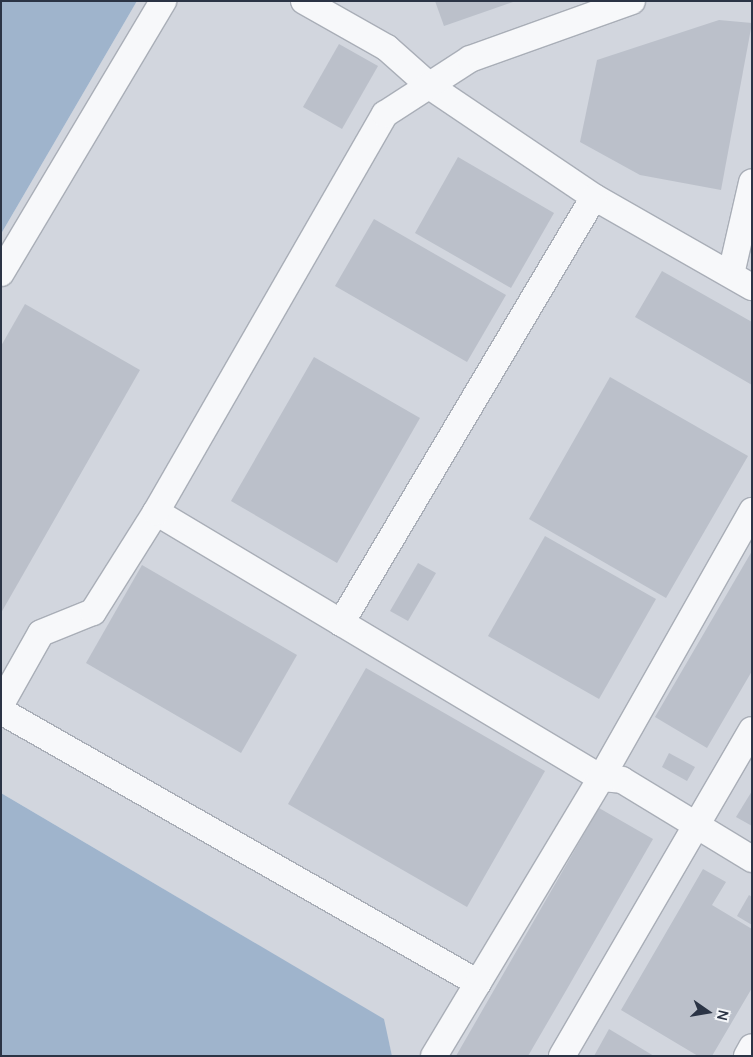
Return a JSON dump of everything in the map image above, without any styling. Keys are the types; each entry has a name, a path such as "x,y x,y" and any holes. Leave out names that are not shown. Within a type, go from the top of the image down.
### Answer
{"street":[{"path":"1,273 163,1"},
{"path":"304,1 386,48 432,87 594,197 741,281 752,182"},
{"path":"1,704 40,633 93,612 156,512 385,114 432,87 470,59 632,1"},
{"path":"341,623 594,197"},
{"path":"434,1056 601,778 752,511"},
{"path":"156,512 601,778 622,780 752,859"},
{"path":"1,711 478,983"},
{"path":"562,1056 752,730"},
{"path":"747,1056 752,1047"}],"shaded area":[{"path":"137,1 752,1 752,1056 392,1056 383,1019 1,793 1,234"}],"water":[{"path":"1,1 137,1 1,234"},
{"path":"1,793 384,1019 392,1056 1,1056"}],"building":[{"path":"435,1 513,1 513,2 444,26"},
{"path":"719,20 752,23 721,190 640,175 580,142 597,60"},
{"path":"339,44 378,66 342,129 303,107"},
{"path":"458,157 554,213 511,288 415,233"},
{"path":"374,219 506,295 467,362 335,286"},
{"path":"662,271 752,322 752,385 635,317"},
{"path":"25,304 140,370 1,613 1,346"},
{"path":"314,357 420,418 337,563 231,501"},
{"path":"610,377 748,456 666,598 529,519"},
{"path":"545,536 656,599 599,699 488,636"},
{"path":"752,551 752,671 707,748 655,717"},
{"path":"418,563 436,573 408,621 390,611"},
{"path":"142,565 297,655 241,753 86,663"},
{"path":"366,668 545,771 467,907 288,804"},
{"path":"669,753 695,767 687,781 662,767"},
{"path":"752,791 752,826 736,817"},
{"path":"599,808 653,839 567,989 528,1056 456,1056"},
{"path":"703,869 726,882 712,905 752,929 752,988 712,1056 698,1056 621,1010"},
{"path":"749,895 752,897 752,925 737,916"},
{"path":"609,1029 654,1056 594,1056"}]}
